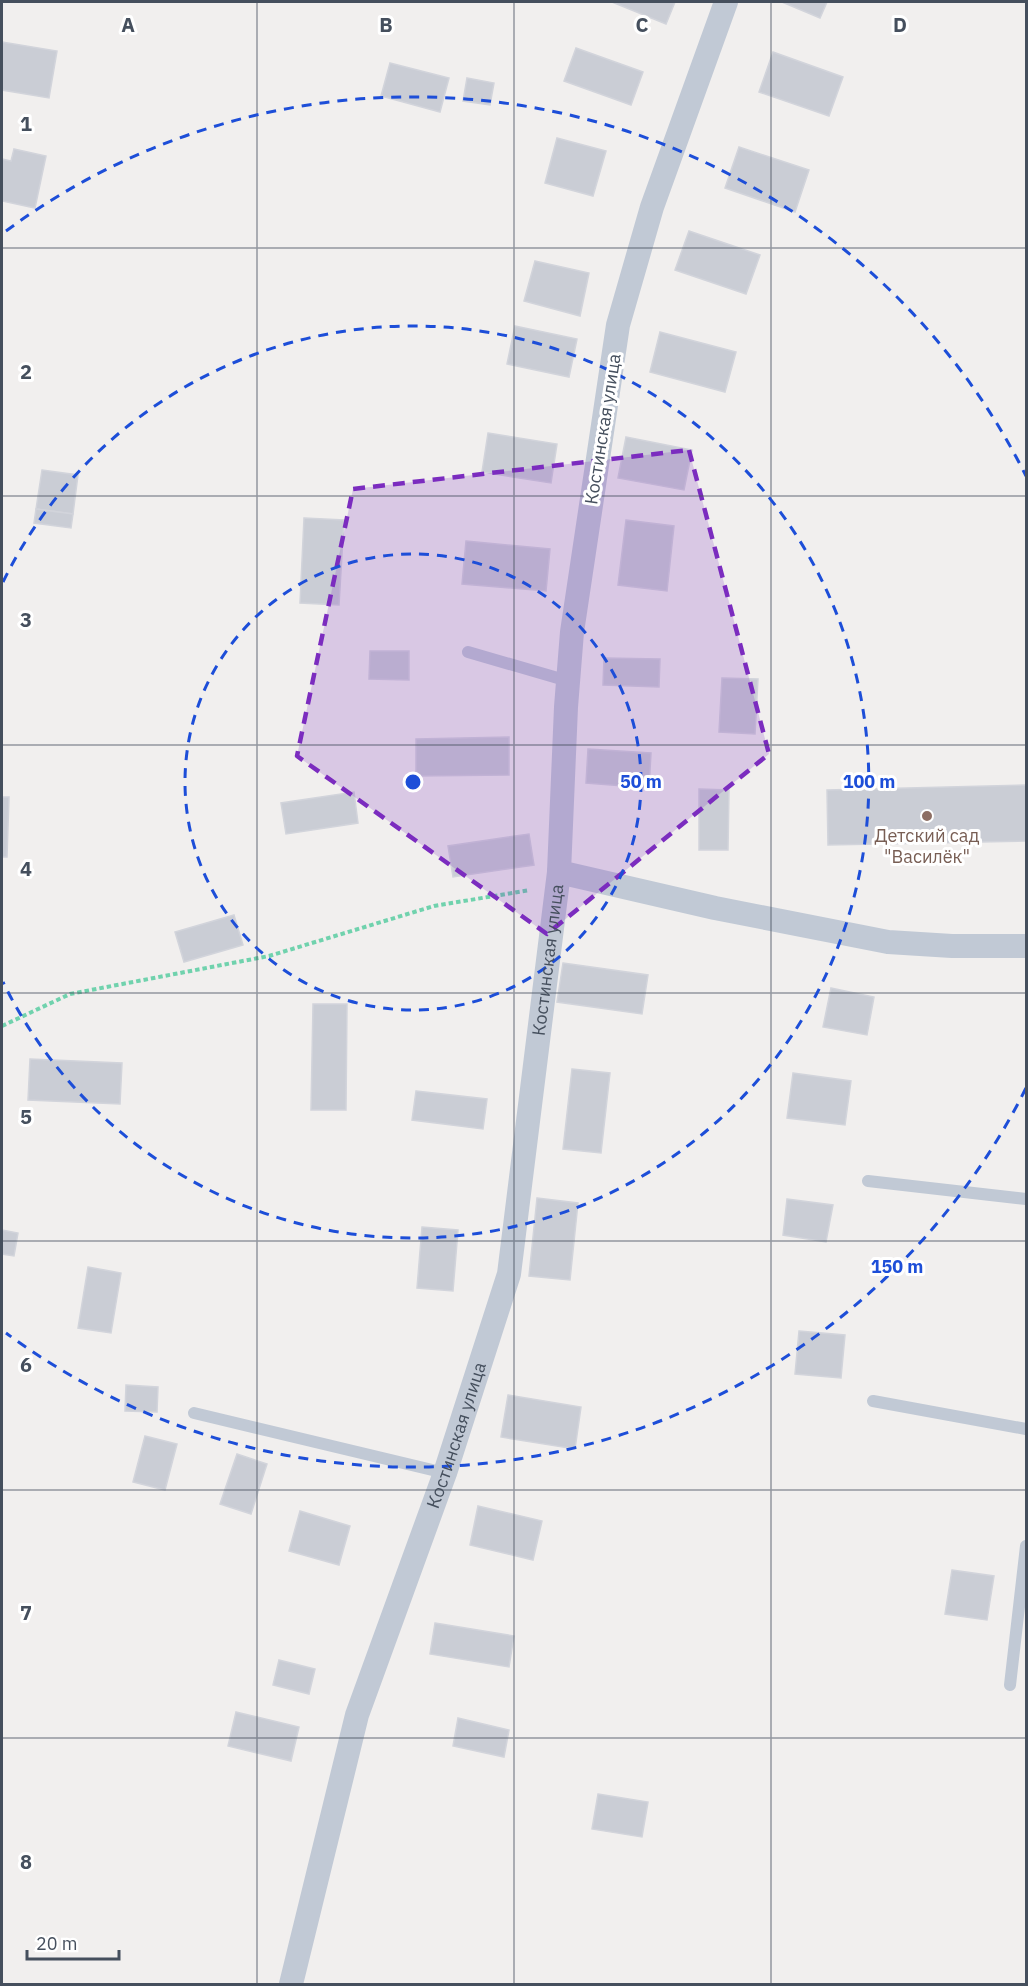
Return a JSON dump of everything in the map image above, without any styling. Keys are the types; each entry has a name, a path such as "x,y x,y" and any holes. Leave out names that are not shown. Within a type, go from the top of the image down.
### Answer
{"street":[{"name":"Костинская улица","path":"291,1984 357,1715 445,1473 509,1274 558,879 572,632 618,325 652,207 726,2"},
{"name":"Костинская улица","path":"558,879 888,942 952,946 1026,946"}],"lane":[{"path":"468,652 568,681"},
{"path":"868,1181 1026,1199"},
{"path":"873,1401 1026,1429"},
{"path":"194,1413 445,1473"},
{"path":"1010,1685 1026,1546"}],"path":[{"path":"2,1026 70,994 268,956 435,906 558,879"}],"highlighted area":[{"path":"689,450 769,754 547,934 297,756 353,489"}],"building":[{"path":"612,2 675,2 666,24"},
{"path":"782,2 827,2 820,18"},
{"path":"2,42 57,51 49,98 2,90"},
{"path":"576,48 643,72 631,105 564,81"},
{"path":"773,52 843,77 829,116 759,92"},
{"path":"390,63 449,78 440,112 381,96"},
{"path":"467,78 494,83 490,105 463,101"},
{"path":"557,138 606,151 593,196 545,183"},
{"path":"739,147 809,170 795,212 725,188"},
{"path":"14,149 46,156 35,208 2,201 2,159 11,161"},
{"path":"689,231 760,255 746,294 675,270"},
{"path":"535,261 589,273 580,316 524,301"},
{"path":"515,326 577,339 569,377 507,364"},
{"path":"660,332 736,352 725,392 650,372"},
{"path":"488,433 557,444 551,483 482,472"},
{"path":"626,437 692,450 684,490 618,478"},
{"path":"42,470 78,475 73,514 36,509"},
{"path":"36,509 73,514 71,528 34,523"},
{"path":"304,518 344,520 339,605 300,603"},
{"path":"626,520 674,526 667,591 618,585"},
{"path":"466,541 550,549 546,591 462,584"},
{"path":"370,651 409,651 409,680 369,679"},
{"path":"604,658 660,659 659,687 603,685"},
{"path":"722,678 758,679 755,734 719,732"},
{"path":"509,737 509,775 416,776 416,739"},
{"path":"588,749 651,753 649,788 586,783"},
{"name":"Детский сад \"Василёк\"","path":"1026,785 1026,841 828,845 827,790"},
{"path":"699,789 729,790 728,850 699,850"},
{"path":"354,792 358,823 286,834 281,803"},
{"path":"2,797 9,797 7,857 2,857"},
{"path":"529,834 534,865 453,877 448,846"},
{"path":"234,915 243,945 184,962 175,932"},
{"path":"563,963 648,975 642,1014 557,1002"},
{"path":"831,988 874,997 867,1035 823,1027"},
{"path":"313,1004 347,1004 346,1110 311,1110"},
{"path":"30,1059 122,1063 120,1104 28,1100"},
{"path":"572,1069 610,1073 601,1153 563,1149"},
{"path":"793,1073 851,1081 845,1125 787,1118"},
{"path":"416,1091 487,1099 483,1129 412,1120"},
{"path":"537,1198 578,1203 570,1280 529,1276"},
{"path":"787,1199 833,1205 826,1242 783,1235"},
{"path":"422,1227 458,1230 453,1291 417,1288"},
{"path":"2,1230 18,1233 14,1256 2,1254"},
{"path":"88,1267 121,1273 111,1333 78,1328"},
{"path":"799,1331 845,1335 841,1378 795,1374"},
{"path":"126,1385 158,1387 157,1412 125,1411"},
{"path":"508,1395 581,1407 575,1449 501,1437"},
{"path":"145,1436 177,1444 165,1490 133,1482"},
{"path":"237,1454 267,1464 251,1514 220,1504"},
{"path":"478,1506 542,1521 533,1560 470,1545"},
{"path":"300,1511 350,1526 339,1565 289,1551"},
{"path":"952,1570 994,1576 987,1620 945,1614"},
{"path":"435,1623 514,1636 509,1667 430,1654"},
{"path":"279,1660 315,1669 309,1694 273,1685"},
{"path":"236,1712 299,1727 291,1761 228,1746"},
{"path":"458,1718 509,1730 504,1757 453,1746"},
{"path":"598,1794 648,1802 642,1837 592,1829"}],"place":[{"name":"Детский сад \"Василёк\"","path":"927,816"}]}
